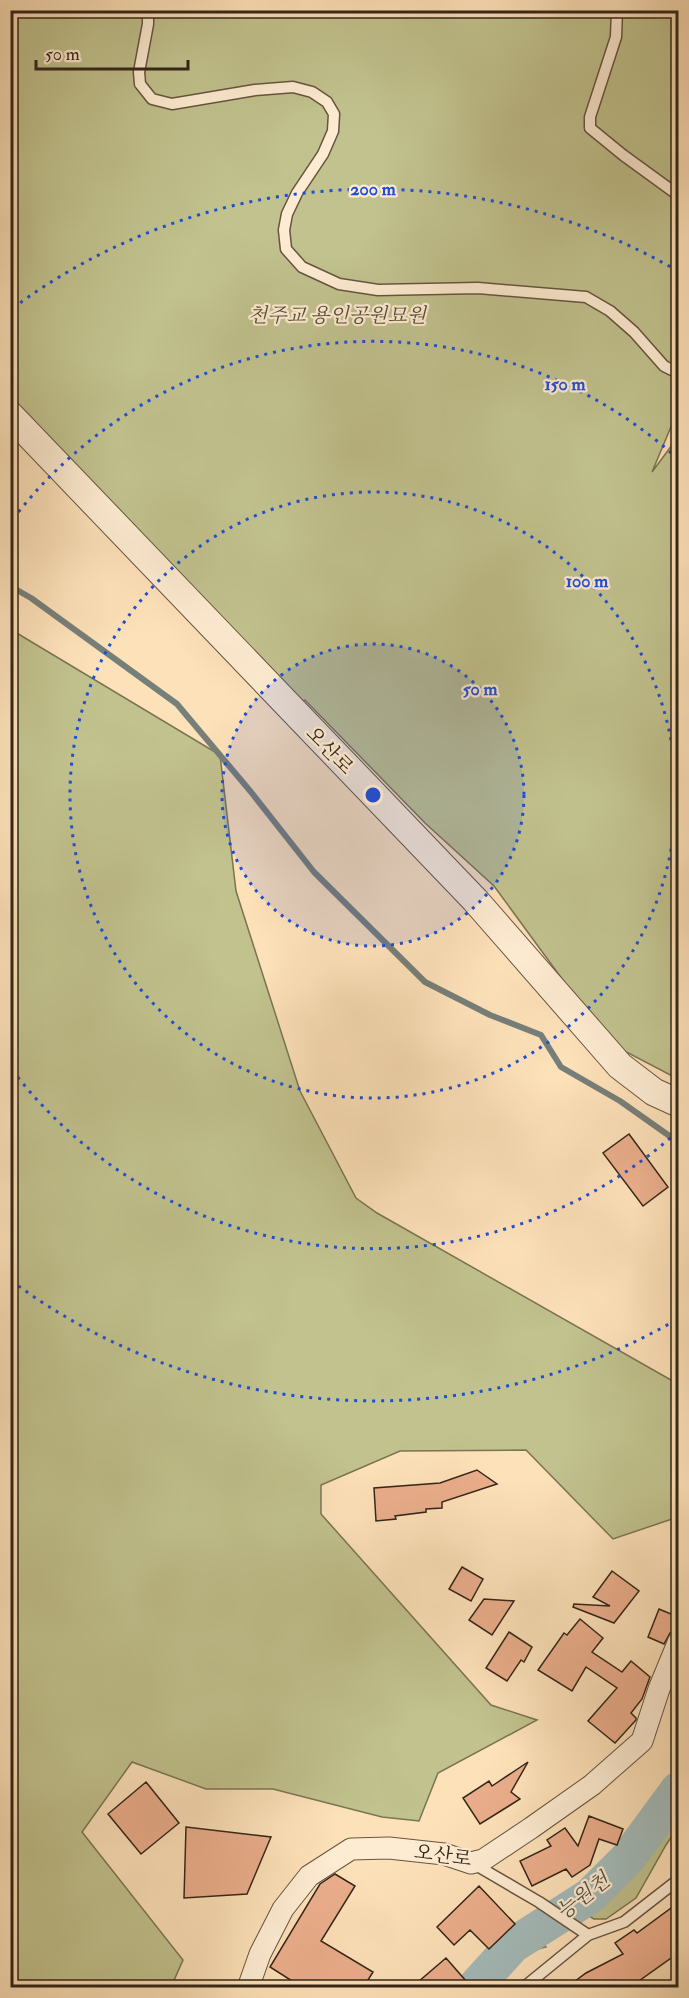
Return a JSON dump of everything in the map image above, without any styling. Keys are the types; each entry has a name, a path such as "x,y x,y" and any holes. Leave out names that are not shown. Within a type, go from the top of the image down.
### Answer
{"street":[{"name":"오산로","path":"10,415 475,900 620,1066 654,1092 678,1103"},
{"name":"오산로","path":"248,1988 260,1954 283,1909 309,1876 351,1849 389,1848 444,1854 471,1863 483,1860 592,1785 642,1741 659,1689 678,1643"}],"lane":[{"path":"148,10 148,24 139,72 140,84 152,99 172,104 255,90 293,87 312,92 327,102 334,114 333,131 323,154 297,193 287,214 284,230 286,249 302,267 339,284 378,290 478,288 586,297 610,311 634,332 664,366 678,373"},
{"path":"617,10 616,38 590,117 590,128 678,195"},
{"path":"471,1863 539,1902 588,1935"},
{"path":"523,1988 588,1935 624,1922 678,1880"}],"green space":[{"name":"천주교 용인공원묘원","path":"11,11 678,11 678,410 652,472 678,437 678,1079 609,1043 494,886 425,823 305,700 288,706 11,415"},
{"path":"10,629 220,755 236,891 300,1091 356,1198 377,1213 678,1384 678,1517 613,1539 526,1450 400,1451 321,1485 321,1514 491,1705 537,1720 438,1773 419,1821 382,1817 273,1789 206,1789 132,1762 82,1832 183,1960 171,1987 11,1987"},
{"path":"678,1784 678,1788 655,1821 630,1853 602,1882 569,1906 560,1901 584,1892 612,1867 636,1843"},
{"path":"678,1798 678,1827 636,1898 606,1919 594,1919 577,1909 593,1898 620,1872"}],"water":[{"path":"530,1920 546,1947 515,1963 490,1987 473,1987 480,1976"}],"building":[{"path":"629,1134 668,1187 643,1206 603,1153"},
{"path":"477,1470 497,1484 442,1502 442,1508 426,1509 426,1512 376,1521 374,1488 440,1483"},
{"path":"462,1567 483,1579 471,1601 449,1589"},
{"path":"612,1571 639,1591 614,1623 573,1607 574,1604 610,1606 593,1597"},
{"path":"484,1599 514,1601 492,1635 469,1620"},
{"path":"659,1609 678,1617 676,1630 670,1633 664,1644 648,1637"},
{"path":"580,1619 603,1638 592,1652 622,1672 631,1661 650,1677 642,1699 631,1713 636,1720 615,1743 588,1721 617,1688 586,1667 572,1691 538,1670 564,1633 567,1635"},
{"path":"509,1632 532,1647 524,1662 521,1660 507,1681 486,1668"},
{"path":"528,1762 511,1792 520,1799 480,1824 463,1798 489,1781 492,1786"},
{"path":"146,1782 179,1823 141,1854 108,1814"},
{"path":"589,1816 623,1829 617,1845 599,1839 590,1865 572,1877 566,1869 532,1886 520,1861 551,1846 547,1840 565,1828 578,1846"},
{"path":"186,1827 271,1837 247,1894 184,1898"},
{"path":"335,1874 355,1886 321,1941 373,1972 363,1988 303,1988 270,1967 320,1884"},
{"path":"479,1886 515,1924 489,1949 470,1930 454,1945 437,1927"},
{"path":"678,1903 678,1953 629,1988 566,1988 586,1973 623,1954 615,1943 634,1930 637,1933"},
{"path":"446,1958 466,1981 457,1988 411,1988"}],"waterway":[{"path":"10,586 31,598 177,704 314,872 425,982 490,1015 541,1035 561,1067 620,1101 678,1142"},
{"name":"능원천","path":"474,1988 513,1945 590,1896 628,1858 678,1790"}]}
